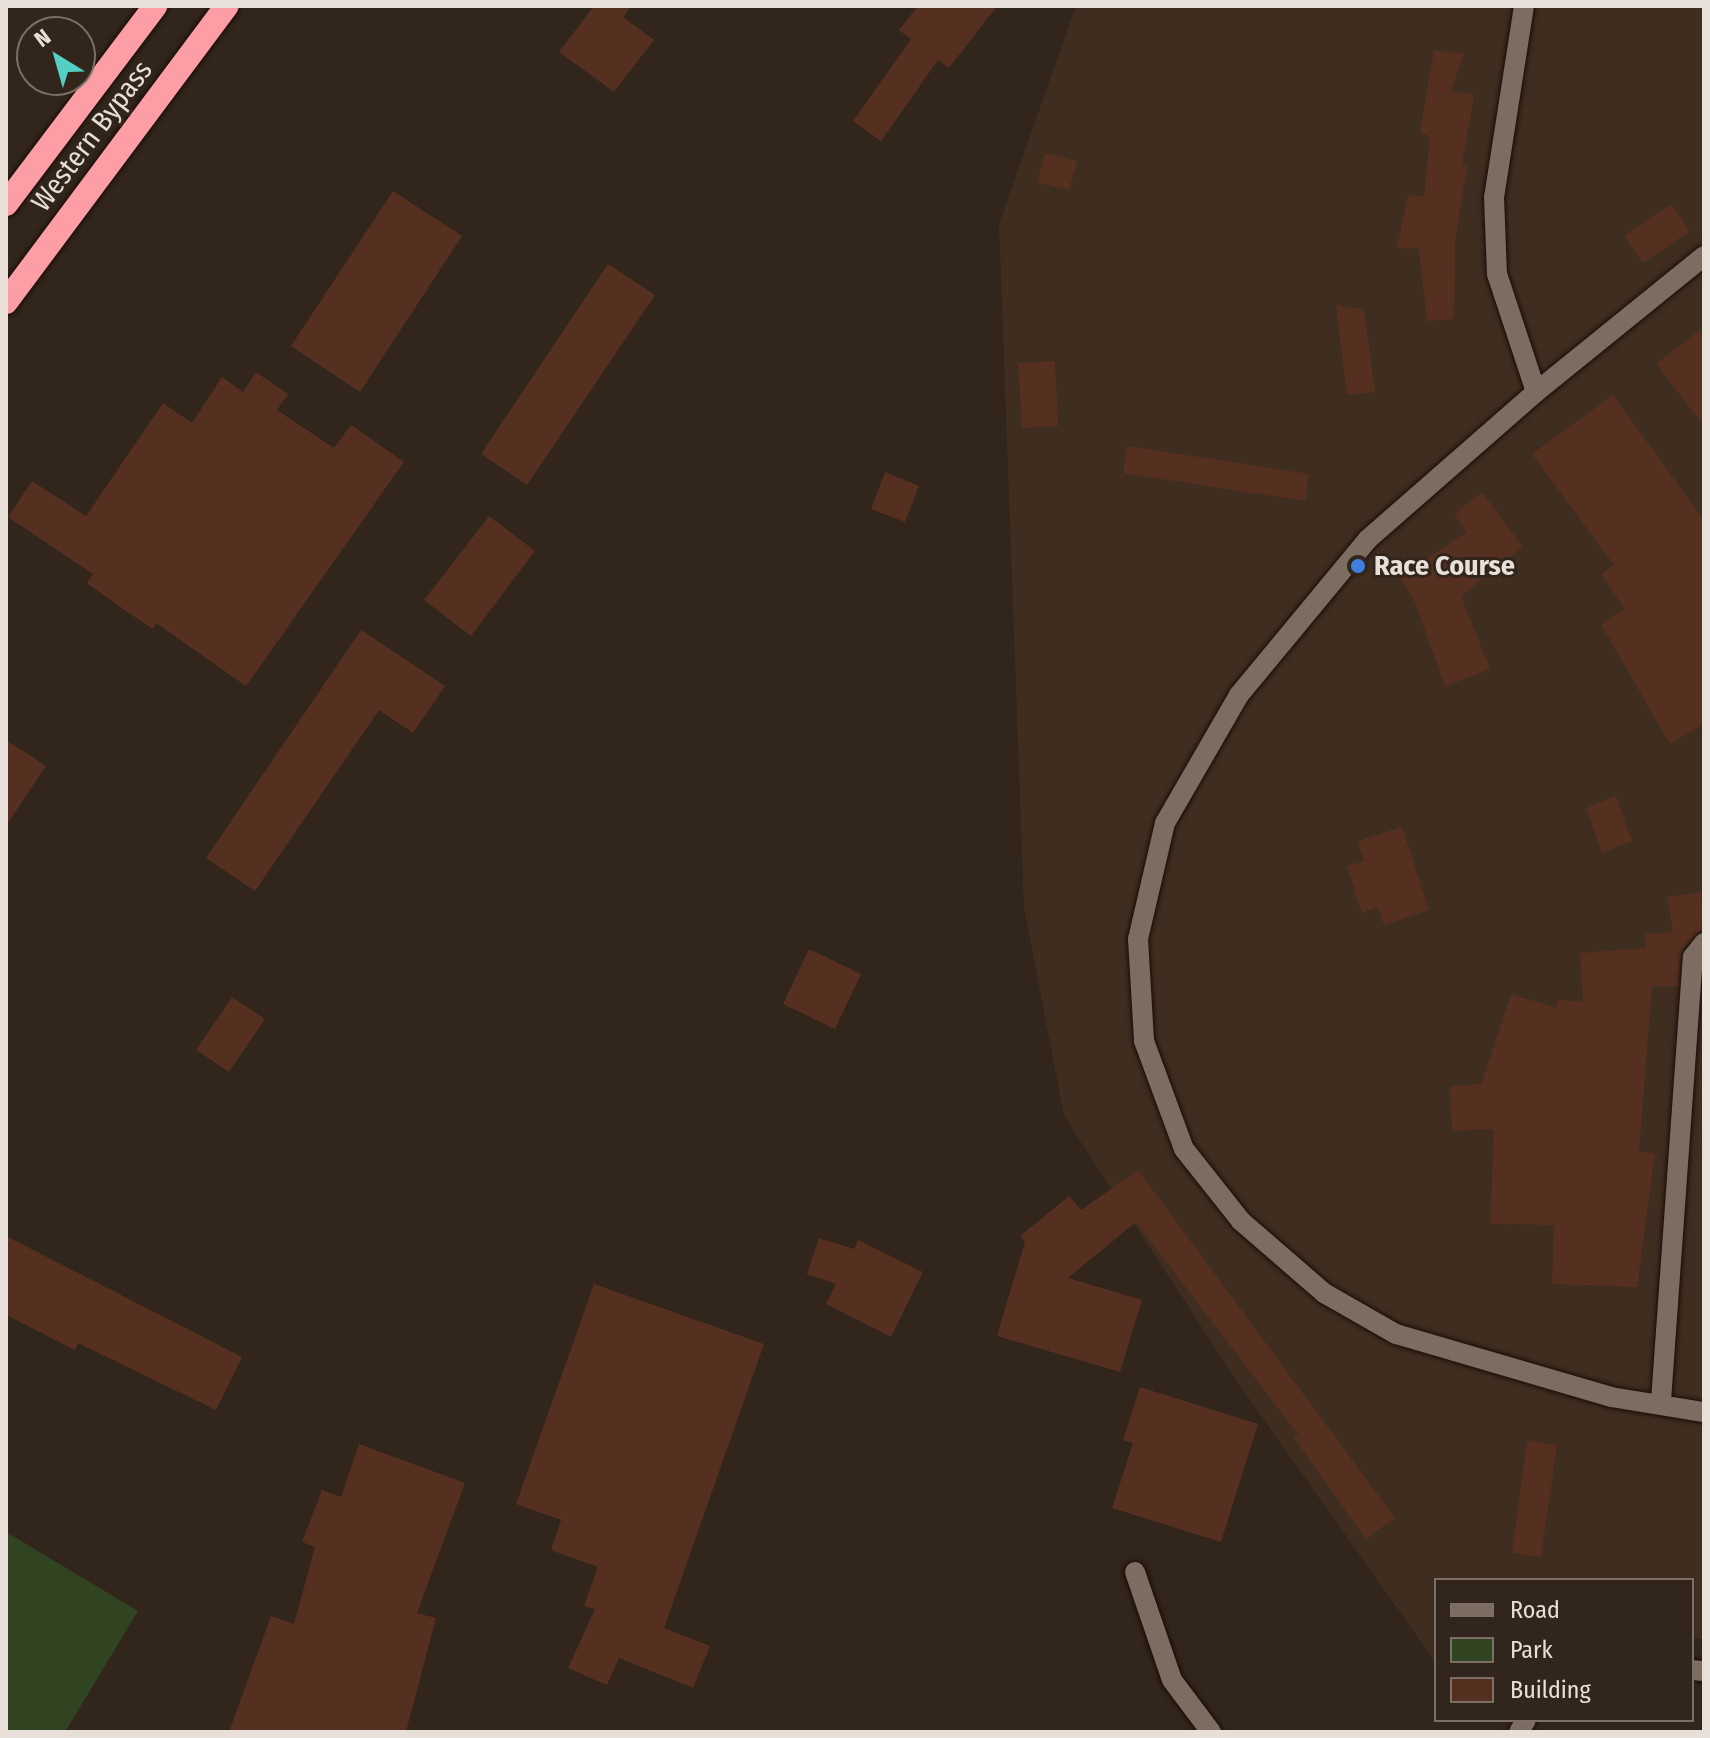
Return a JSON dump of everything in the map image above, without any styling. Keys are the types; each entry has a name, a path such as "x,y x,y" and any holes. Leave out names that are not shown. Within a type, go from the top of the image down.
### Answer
{"highway":[{"name":"Western Bypass","path":"6,204 155,6"},
{"name":"Western Bypass","path":"6,302 227,6"}],"street":[{"path":"1524,6 1494,197 1497,274 1536,392"},
{"path":"1704,256 1536,392 1368,539 1239,695 1165,823 1138,939 1144,1041 1184,1149 1241,1221 1324,1293 1396,1334 1611,1397 1661,1401 1704,1412"},
{"path":"1661,1401 1693,957 1704,943"},
{"path":"1135,1572 1172,1680 1211,1732"}],"shaded area":[{"name":"Race Course","path":"1076,6 1704,6 1704,1639 1694,1637 1694,1578 1434,1578 1434,1660 1240,1386 1064,1116 1024,907 999,224"}],"green space":[{"path":"6,1532 138,1611 65,1732 6,1732"}],"building":[{"path":"594,6 631,6 623,17 654,40 614,92 559,52"},
{"path":"918,6 997,6 949,68 938,60 881,141 853,121 911,39 899,30"},
{"path":"1434,50 1464,54 1451,91 1474,95 1462,165 1467,166 1455,241 1454,319 1427,321 1419,249 1397,248 1408,195 1424,196 1430,136 1420,133"},
{"path":"1045,153 1077,161 1069,190 1037,182"},
{"path":"393,191 462,236 360,392 291,346"},
{"path":"1671,204 1690,231 1643,263 1624,236"},
{"path":"608,264 655,295 527,485 481,454"},
{"path":"1336,305 1364,310 1375,392 1347,395"},
{"path":"1704,327 1704,426 1656,364"},
{"path":"1055,361 1058,426 1022,428 1018,363"},
{"path":"256,372 288,394 277,410 334,448 351,425 404,462 246,686 156,623 153,629 129,613 87,583 93,574 8,517 32,481 86,516 163,403 192,423 222,377 243,392"},
{"path":"1613,395 1704,520 1704,724 1670,744 1601,624 1625,609 1601,574 1614,565 1532,454"},
{"path":"1127,446 1309,474 1305,501 1123,473"},
{"path":"885,472 919,486 905,522 871,509"},
{"path":"1482,492 1523,547 1461,596 1490,669 1445,686 1415,602 1399,577 1467,532 1454,514"},
{"path":"489,516 535,551 471,636 424,600"},
{"path":"361,630 445,686 413,733 379,710 255,891 206,858"},
{"path":"6,740 46,766 6,826"},
{"path":"1616,796 1632,841 1602,853 1586,808"},
{"path":"1402,827 1429,910 1384,925 1378,907 1362,913 1347,866 1364,861 1358,841"},
{"path":"1701,892 1704,930 1682,950 1678,986 1652,986 1639,1152 1655,1153 1637,1287 1552,1284 1554,1225 1490,1224 1494,1129 1452,1131 1450,1086 1481,1084 1511,994 1556,1008 1557,1000 1583,1002 1580,953 1645,948 1645,934 1673,932 1667,897"},
{"path":"809,949 861,974 835,1029 783,1004"},
{"path":"232,997 265,1019 229,1072 196,1050"},
{"path":"1138,1170 1395,1518 1366,1539 1292,1435 1300,1437 1136,1222 1068,1278 1142,1300 1120,1372 997,1336 1025,1242 1020,1236 1069,1196 1081,1210"},
{"path":"6,1236 242,1357 216,1410 78,1343 75,1350 6,1315"},
{"path":"819,1238 854,1249 858,1240 923,1272 891,1337 826,1304 836,1284 807,1274"},
{"path":"594,1284 764,1344 664,1628 710,1646 693,1688 619,1658 607,1685 568,1668 595,1609 584,1606 598,1567 551,1550 561,1520 516,1504"},
{"path":"1140,1387 1258,1424 1221,1542 1112,1508 1133,1443 1123,1440"},
{"path":"1527,1441 1557,1445 1541,1557 1512,1553"},
{"path":"359,1444 465,1483 417,1613 436,1618 406,1732 229,1732 271,1616 294,1624 315,1547 302,1542 322,1490 341,1497"}],"place":[{"name":"Race Course","path":"1358,566"}]}
